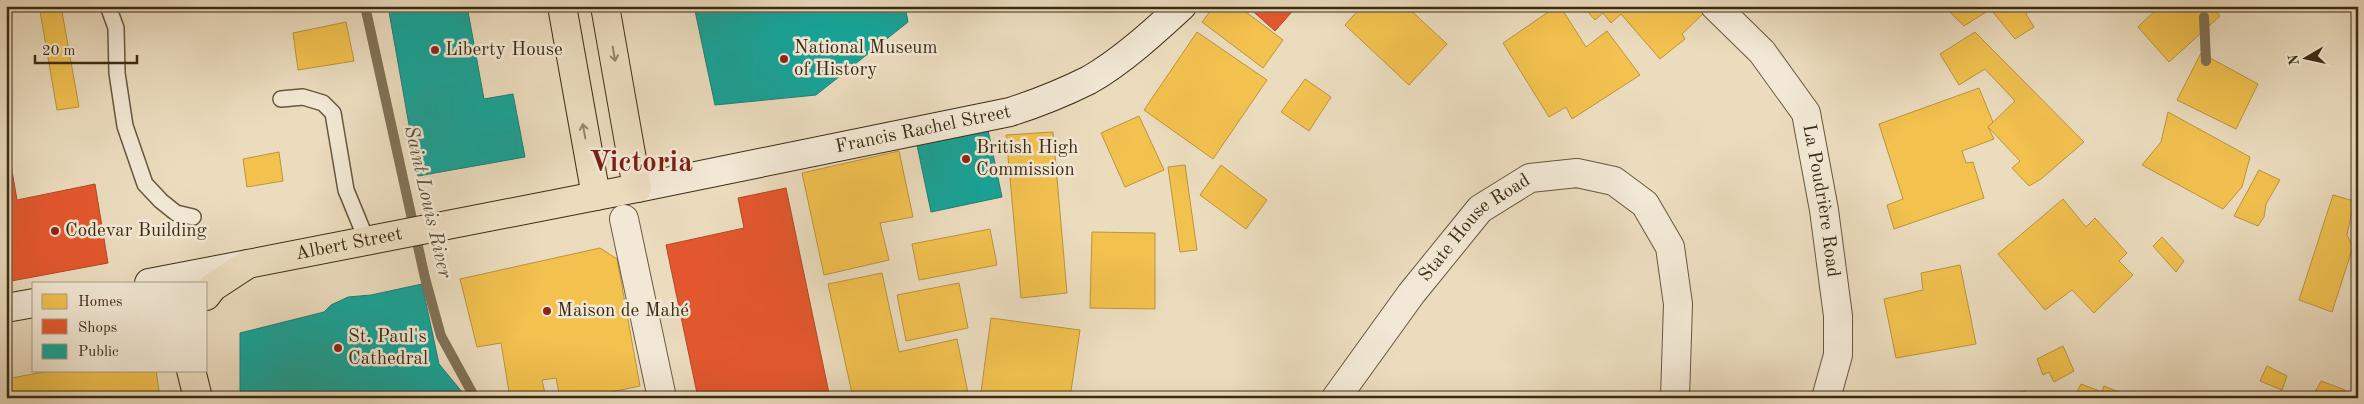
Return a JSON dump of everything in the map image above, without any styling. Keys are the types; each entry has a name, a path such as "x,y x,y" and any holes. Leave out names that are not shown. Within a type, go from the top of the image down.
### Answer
{"main road":[{"path":"562,6 596,196"},
{"path":"605,6 637,188"},
{"name":"Albert Street","path":"248,264 637,188"},
{"path":"208,293 213,287 248,264"},
{"path":"192,372 198,398"}],"street":[{"name":"Francis Rachel Street","path":"637,188 1010,112 1048,99 1090,79 1145,39 1182,6"},
{"name":"La Poudrière Road","path":"1715,6 1762,52 1806,113 1824,210 1838,316 1838,355 1826,398"},
{"name":"State House Road","path":"1336,398 1412,294 1480,209 1530,178 1577,173 1614,180 1645,204 1670,247 1678,304 1676,398"},
{"path":"637,188 624,219 662,398"},
{"path":"596,196 624,219"},
{"name":"Albert Street","path":"154,282 248,264"},
{"path":"6,308 32,304"}],"lane":[{"path":"108,6 116,28 118,73 125,126 145,184 176,213 193,217"},
{"path":"282,99 303,97 323,103 333,113 346,190 379,239"}],"building: Homes":[{"path":"37,6 61,6 79,107 57,110 40,11"},
{"path":"1214,6 1238,6 1283,40 1263,68 1202,22"},
{"path":"1362,6 1406,6 1447,44 1409,85 1345,25"},
{"path":"1557,6 1560,6 1586,47 1607,31 1640,75 1572,119 1566,107 1549,117 1503,43"},
{"path":"1583,6 1700,6 1706,11 1682,34 1685,39 1660,59 1621,14 1611,23 1603,13 1595,20"},
{"path":"1944,6 1985,6 1989,10 1964,26"},
{"path":"1988,6 2032,6 2026,14 2034,27 2015,39"},
{"path":"2160,6 2211,6 2220,16 2169,62 2138,27"},
{"path":"346,22 354,61 298,70 293,33"},
{"path":"1197,32 1267,80 1213,159 1144,110"},
{"path":"1975,32 2084,142 2041,179 2029,186 2012,168 2020,161 1988,127 2015,101 1985,69 1959,85 1940,54"},
{"path":"2201,53 2258,84 2236,129 2177,100"},
{"path":"1305,79 1331,97 1309,131 1281,112"},
{"path":"1979,88 1993,122 1988,127 1994,139 1962,151 1966,163 1973,162 1984,198 1894,229 1887,205 1903,199 1879,124"},
{"path":"2168,112 2250,157 2242,187 2223,209 2142,165 2161,142"},
{"path":"1139,116 1164,170 1125,187 1101,133"},
{"path":"1053,132 1067,293 1021,298 1006,135"},
{"path":"899,151 913,217 880,223 889,260 824,275 802,173"},
{"path":"279,152 283,181 247,187 243,159"},
{"path":"1185,165 1197,250 1180,252 1168,167"},
{"path":"1221,165 1267,200 1246,229 1200,195"},
{"path":"2259,170 2280,180 2266,204 2264,217 2258,226 2234,216"},
{"path":"2333,195 2354,201 2347,235 2353,247 2332,312 2299,300"},
{"path":"2063,199 2086,227 2095,218 2127,253 2119,261 2133,275 2094,313 2072,290 2045,310 1998,254"},
{"path":"990,229 997,265 919,280 912,244"},
{"path":"1092,232 1155,233 1155,309 1090,308"},
{"path":"2162,237 2184,261 2176,272 2153,246"},
{"name":"Maison de Mahé","path":"600,248 617,259 640,386 583,398 560,398 556,378 542,380 546,398 510,398 501,343 477,347 460,279"},
{"path":"1960,265 1976,344 1896,358 1884,299 1923,290 1921,273"},
{"path":"882,273 899,352 957,339 969,398 853,398 828,284"},
{"path":"959,283 968,328 906,341 897,295"},
{"path":"991,318 1080,330 1070,398 1021,398 981,392"},
{"path":"2063,346 2074,371 2054,382 2049,372 2043,375 2037,359"},
{"path":"2267,366 2287,376 2282,390 2260,381"},
{"path":"44,372 156,372 160,398 6,398 6,379"},
{"path":"2321,381 2345,390 2342,398 2312,398"},
{"path":"2081,384 2102,392 2104,386 2121,393 2119,398 2074,398"},
{"path":"2025,391 2025,398 1989,398"}],"building: Shops":[{"path":"1247,6 1297,6 1275,31"},
{"name":"Codevar Building","path":"6,136 17,200 95,184 108,263 6,282"},
{"path":"786,188 830,398 698,398 666,245 744,228 738,198"}],"building: Public":[{"name":"Liberty House","path":"388,6 467,6 484,99 513,94 525,157 418,176"},
{"name":"National Museum of History","path":"694,6 905,6 908,22 816,95 715,105"},
{"path":"988,130 1002,197 931,212 917,145"},
{"name":"St. Paul's Cathedral","path":"422,284 439,364 467,398 242,398 240,390 240,333 324,312 331,305 348,297 371,295"}],"waterway":[{"name":"Saint Louis River","path":"365,6 425,278 441,336 475,398"},
{"path":"2204,17 2206,61"}],"place":[{"name":"Liberty House","path":"435,50"},
{"name":"National Museum of History","path":"784,59"},
{"name":"British High Commission","path":"966,159"},
{"name":"Codevar Building","path":"55,231"},
{"name":"Maison de Mahé","path":"547,311"},
{"name":"St. Paul's Cathedral","path":"338,348"}],"district":[{"name":"Victoria","path":"641,163"}]}
